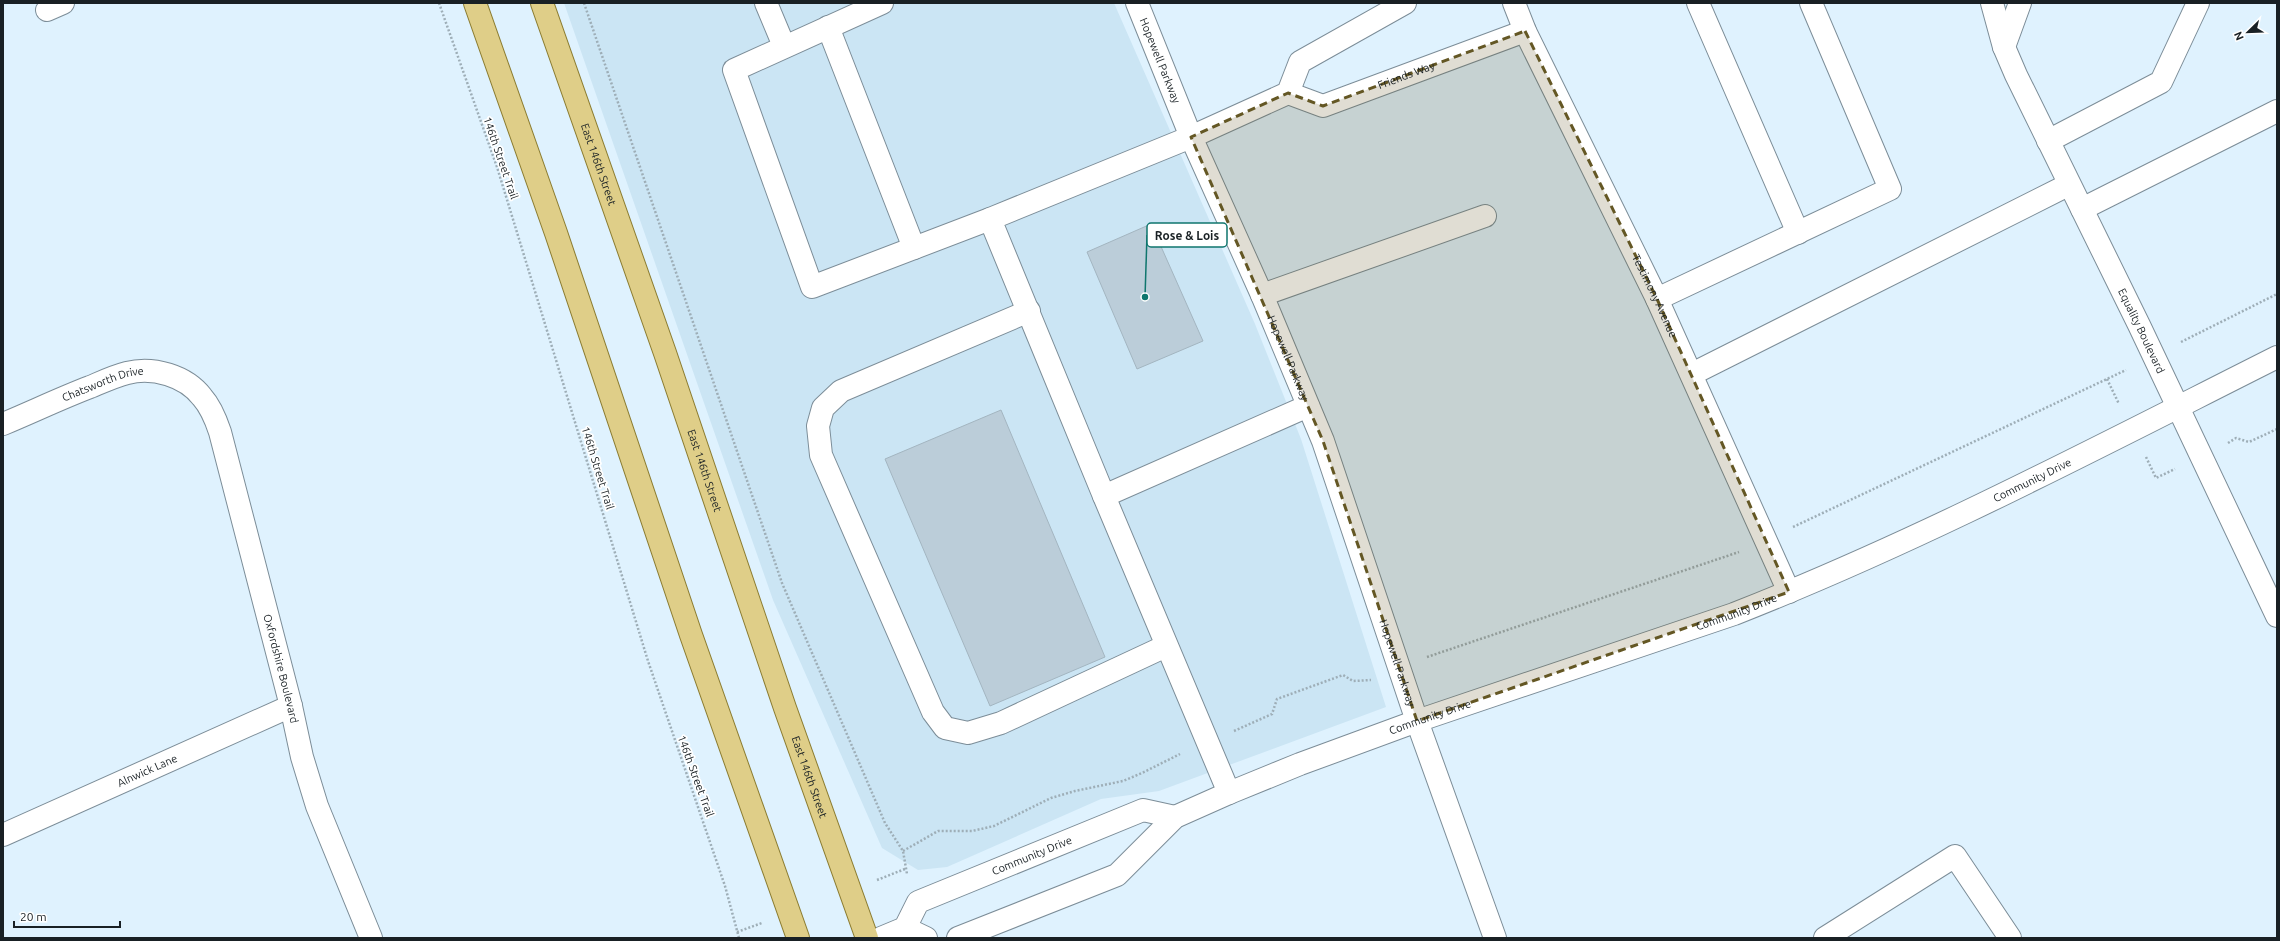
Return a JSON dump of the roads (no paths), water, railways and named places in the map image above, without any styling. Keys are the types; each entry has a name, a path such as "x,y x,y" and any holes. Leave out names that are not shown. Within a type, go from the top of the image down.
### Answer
{"main road":[{"path":"476,3 561,248 691,635 798,938"},
{"name":"East 146th Street","path":"542,3 665,353 785,708 867,938"}],"street":[{"path":"766,3 784,46"},
{"path":"882,3 784,46 734,70 812,287 990,219 1191,137 1288,93 1300,62 1405,3"},
{"name":"Hopewell Parkway","path":"1136,3 1191,137 1262,295 1323,441 1399,669 1495,938"},
{"name":"Testimony Avenue","path":"1514,3 1525,32 1658,298 1789,592"},
{"path":"1698,3 1798,233"},
{"path":"1658,298 1798,233 1890,188 1811,3"},
{"name":"Equality Boulevard","path":"1992,3 2004,47 2068,184 2082,209 2178,407 2277,616"},
{"path":"2004,47 2020,3"},
{"path":"2048,141 2161,82 2198,3"},
{"path":"828,27 914,248"},
{"name":"Friends Way","path":"1288,93 1323,106 1525,32"},
{"path":"2082,209 2277,111"},
{"path":"1692,374 2068,184"},
{"path":"1262,295 1484,216"},
{"path":"990,219 1166,646 1229,793"},
{"path":"1029,311 841,391 823,408 818,426 819,449 933,712 945,728 968,733 1001,723 1166,646"},
{"name":"Community Drive","path":"958,938 1117,875 1174,816 1300,764 1417,721 1726,616 1789,592 1967,510 2277,357"},
{"name":"Chatsworth Drive","path":"3,424 78,391 128,372 147,371 168,374 185,382 202,396"},
{"name":"Oxfordshire Boulevard","path":"202,396 214,415 220,432 291,706 302,757 317,806 371,938"},
{"path":"1104,496 1308,406"},
{"name":"Alnwick Lane","path":"3,835 291,706"},
{"name":"Community Drive","path":"905,928 918,902 1143,810 1174,816"},
{"path":"1825,938 1955,856 2010,938"},
{"path":"882,938 905,928 926,938"}],"place":[{"name":"Rose & Lois","path":"1145,297"}]}
